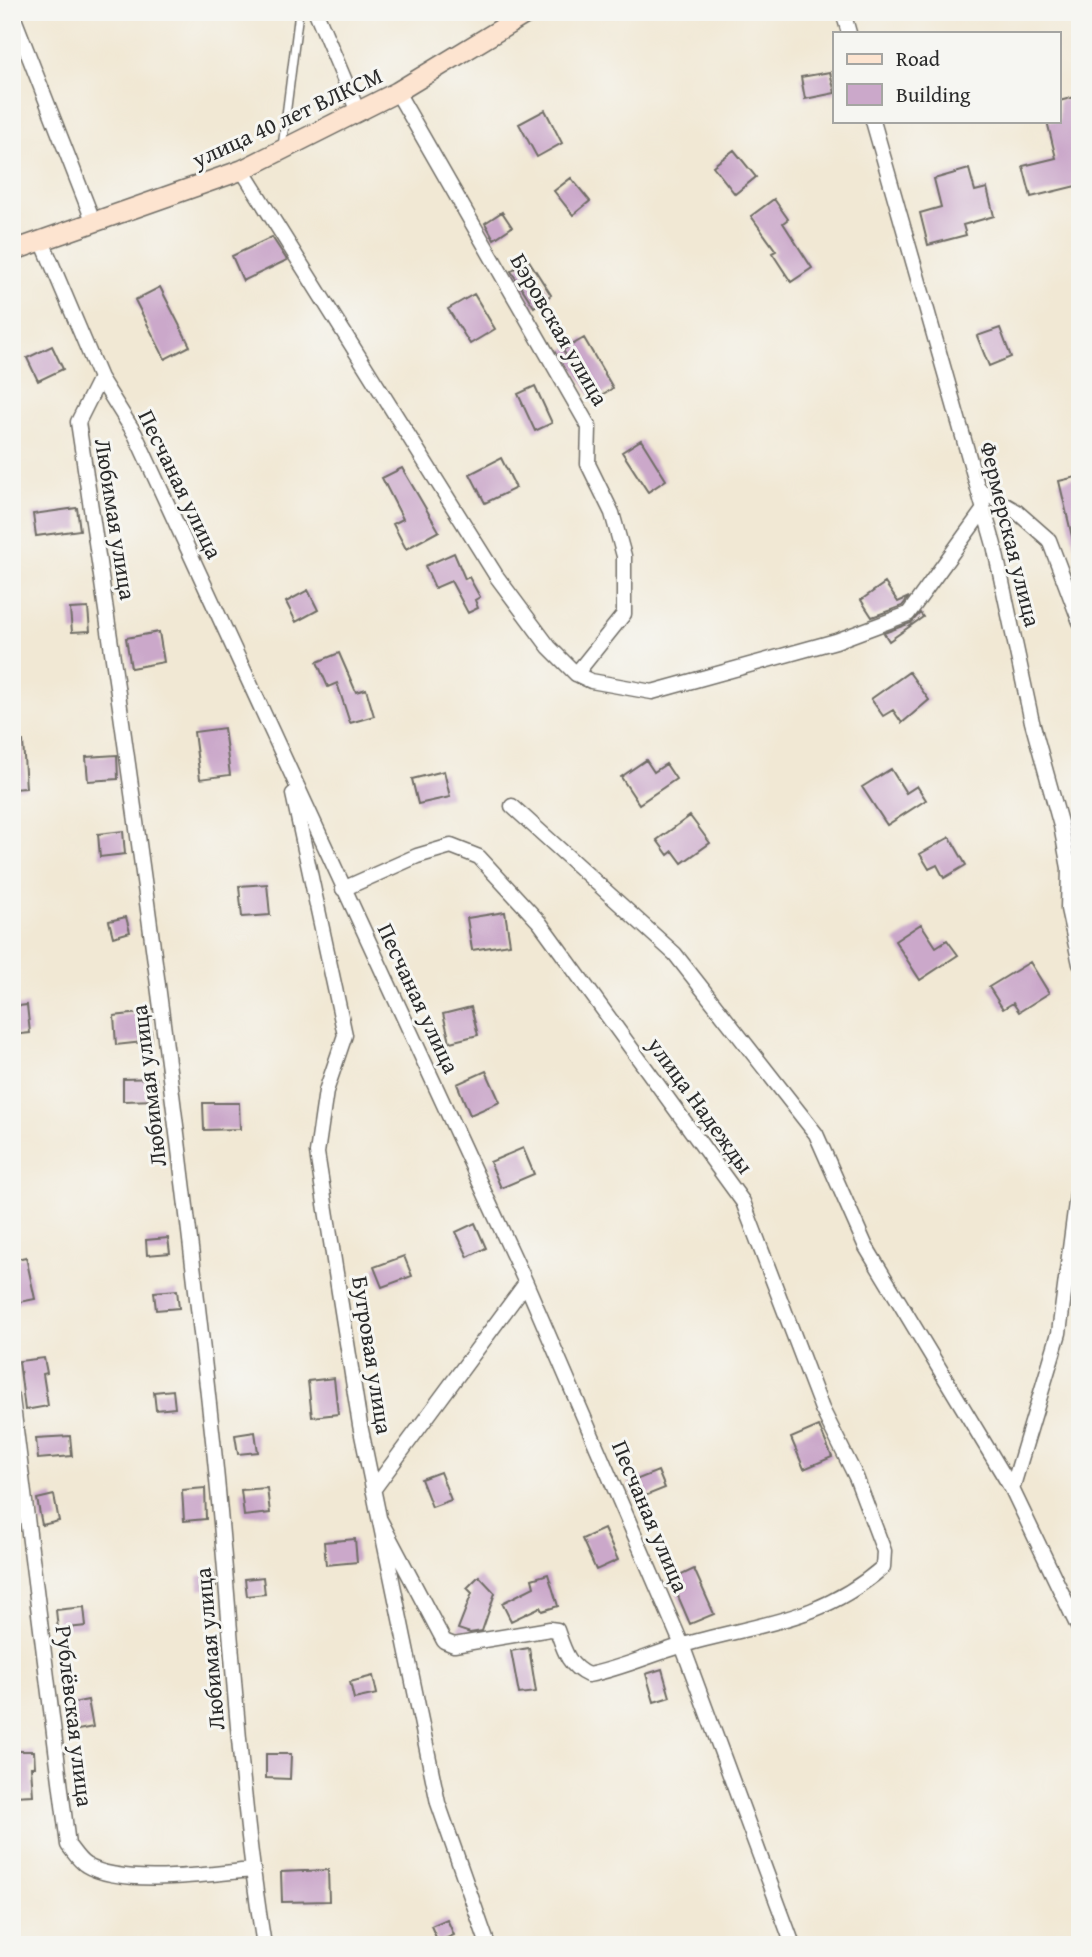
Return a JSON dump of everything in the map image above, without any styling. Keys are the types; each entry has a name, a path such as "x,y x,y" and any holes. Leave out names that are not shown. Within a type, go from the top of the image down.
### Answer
{"street":[{"path":"316,12 358,112"},
{"path":"843,12 849,32"},
{"path":"12,13 94,223"},
{"name":"улица 40 лет ВЛКСМ","path":"12,251 242,170 397,92 524,13"},
{"name":"Бэровская улица","path":"397,92 589,426 588,464 612,513 624,556 624,614 576,674"},
{"name":"Фермерская улица","path":"873,122 984,509 1032,722 1061,826 1069,868 1068,909 1080,964"},
{"path":"242,170 498,577 549,647 576,674 591,681 652,692 836,641 908,614 984,509"},
{"path":"42,241 100,378"},
{"name":"Песчаная улица","path":"100,378 135,434 526,1283 682,1645 793,1945"},
{"name":"Любимая улица","path":"100,378 78,422 161,996 212,1434 252,1870 264,1945"},
{"path":"978,489 1016,511 1049,540 1080,622"},
{"name":"Бугровая улица","path":"287,768 345,1035 326,1091 317,1153 373,1490 438,1803 488,1945"},
{"path":"512,806 675,954 816,1134 866,1247 1012,1489 1080,1631"},
{"name":"улица Надежды","path":"343,889 417,856 451,846 480,857 540,923 743,1202 817,1396 856,1477 884,1551 884,1567 849,1595 812,1613 682,1645"},
{"path":"1012,1489 1059,1333 1080,1172"},
{"path":"373,1490 526,1283"},
{"name":"Рублёвская улица","path":"12,1398 68,1845 86,1865 120,1875 191,1877 252,1870"},
{"path":"380,1520 444,1641 454,1645 557,1630 566,1657 576,1669 588,1675 682,1645"}],"lane":[{"path":"281,151 299,12"}],"building":[{"path":"830,72 833,93 805,99 801,77"},
{"path":"1075,97 1080,117 1080,185 1031,197 1023,166 1056,158 1047,122 1060,122 1060,101"},
{"path":"545,110 562,143 537,157 519,124"},
{"path":"734,150 756,177 735,194 713,166"},
{"path":"969,169 975,191 987,188 994,216 963,225 966,235 928,245 920,213 941,207 934,179"},
{"path":"571,178 590,201 573,215 554,191"},
{"path":"774,199 788,219 783,223 812,268 791,282 772,253 776,251 751,216"},
{"path":"502,212 512,227 494,239 485,223"},
{"path":"272,237 287,260 243,281 232,256"},
{"path":"528,259 551,295 534,307 511,271"},
{"path":"160,287 190,346 165,359 135,300"},
{"path":"474,294 495,329 470,344 448,309"},
{"path":"1000,328 1011,357 989,366 977,336"},
{"path":"584,338 613,388 593,400 563,350"},
{"path":"52,346 63,369 38,381 27,358"},
{"path":"535,386 552,423 535,431 518,394"},
{"path":"641,440 666,480 648,492 622,452"},
{"path":"501,458 516,488 485,503 470,474"},
{"path":"402,468 439,531 406,549 393,524 403,519 382,478"},
{"path":"1080,476 1080,545 1074,545 1059,481"},
{"path":"77,508 80,530 36,536 33,514"},
{"path":"454,553 465,579 469,577 480,597 475,600 478,608 468,613 451,581 435,588 425,566"},
{"path":"885,583 898,602 909,597 902,606 872,617 861,600"},
{"path":"308,590 318,610 296,622 286,602"},
{"path":"88,608 90,631 72,632 70,609"},
{"path":"920,613 923,617 889,641 884,633 911,623"},
{"path":"159,632 164,662 131,668 126,638"},
{"path":"339,653 356,692 366,689 374,716 350,723 337,683 328,687 317,662"},
{"path":"909,672 929,700 902,723 893,710 883,716 871,699"},
{"path":"224,728 230,775 200,779 194,732"},
{"path":"23,741 26,788 12,789 12,742"},
{"path":"117,755 118,779 88,781 86,757"},
{"path":"646,760 654,772 666,764 676,779 639,804 621,777"},
{"path":"891,769 906,793 917,786 926,800 887,825 862,787"},
{"path":"444,771 450,797 418,804 412,779"},
{"path":"690,816 710,843 682,863 673,851 668,855 657,840"},
{"path":"123,831 125,854 100,857 98,834"},
{"path":"950,837 966,865 944,878 937,865 929,869 920,854"},
{"path":"267,884 270,915 242,917 239,886"},
{"path":"505,912 510,944 472,950 467,918"},
{"path":"126,917 130,932 113,937 109,921"},
{"path":"921,924 936,947 947,940 958,955 920,980 895,941"},
{"path":"1030,962 1049,993 1019,1012 1013,1003 1003,1009 989,987"},
{"path":"27,1005 30,1033 12,1035 12,1007"},
{"path":"471,1007 478,1035 450,1042 443,1014"},
{"path":"149,1012 152,1041 116,1045 114,1016"},
{"path":"486,1071 500,1102 470,1115 457,1084"},
{"path":"156,1078 157,1100 123,1101 123,1079"},
{"path":"203,1103 239,1103 240,1129 204,1130"},
{"path":"523,1148 534,1174 501,1188 490,1162"},
{"path":"475,1223 486,1248 468,1257 456,1232"},
{"path":"168,1238 170,1253 147,1255 146,1240"},
{"path":"404,1256 412,1276 382,1287 374,1267"},
{"path":"26,1257 35,1299 15,1303 12,1260"},
{"path":"177,1290 179,1308 156,1310 154,1292"},
{"path":"44,1358 47,1373 43,1374 48,1406 25,1410 19,1361"},
{"path":"334,1378 338,1414 312,1417 308,1381"},
{"path":"173,1390 175,1408 156,1410 154,1392"},
{"path":"819,1426 832,1457 804,1469 791,1438"},
{"path":"255,1432 258,1452 238,1454 235,1435"},
{"path":"70,1436 72,1456 38,1459 36,1438"},
{"path":"658,1471 665,1488 635,1500 628,1483"},
{"path":"440,1472 451,1500 432,1507 421,1479"},
{"path":"205,1488 206,1519 184,1521 182,1490"},
{"path":"267,1488 270,1513 244,1516 241,1490"},
{"path":"54,1495 59,1521 42,1525 37,1499"},
{"path":"604,1529 618,1560 596,1570 582,1539"},
{"path":"355,1539 357,1562 326,1565 324,1542"},
{"path":"694,1569 714,1614 690,1624 671,1580"},
{"path":"214,1574 216,1587 199,1590 198,1576"},
{"path":"548,1574 558,1606 542,1611 540,1607 511,1621 502,1603 534,1587 532,1579"},
{"path":"479,1576 495,1593 482,1631 470,1633 458,1629 472,1593 467,1588"},
{"path":"263,1577 265,1594 247,1596 245,1579"},
{"path":"84,1607 86,1626 58,1629 56,1610"},
{"path":"529,1648 536,1692 519,1694 511,1651"},
{"path":"662,1669 670,1697 654,1702 646,1674"},
{"path":"373,1676 377,1694 354,1699 350,1682"},
{"path":"88,1700 93,1727 73,1731 68,1704"},
{"path":"15,1751 34,1751 35,1767 31,1767 33,1795 13,1796"},
{"path":"266,1754 291,1754 290,1779 266,1778"},
{"path":"328,1870 329,1901 282,1902 281,1872"},
{"path":"447,1919 454,1935 438,1942 431,1926"}]}
